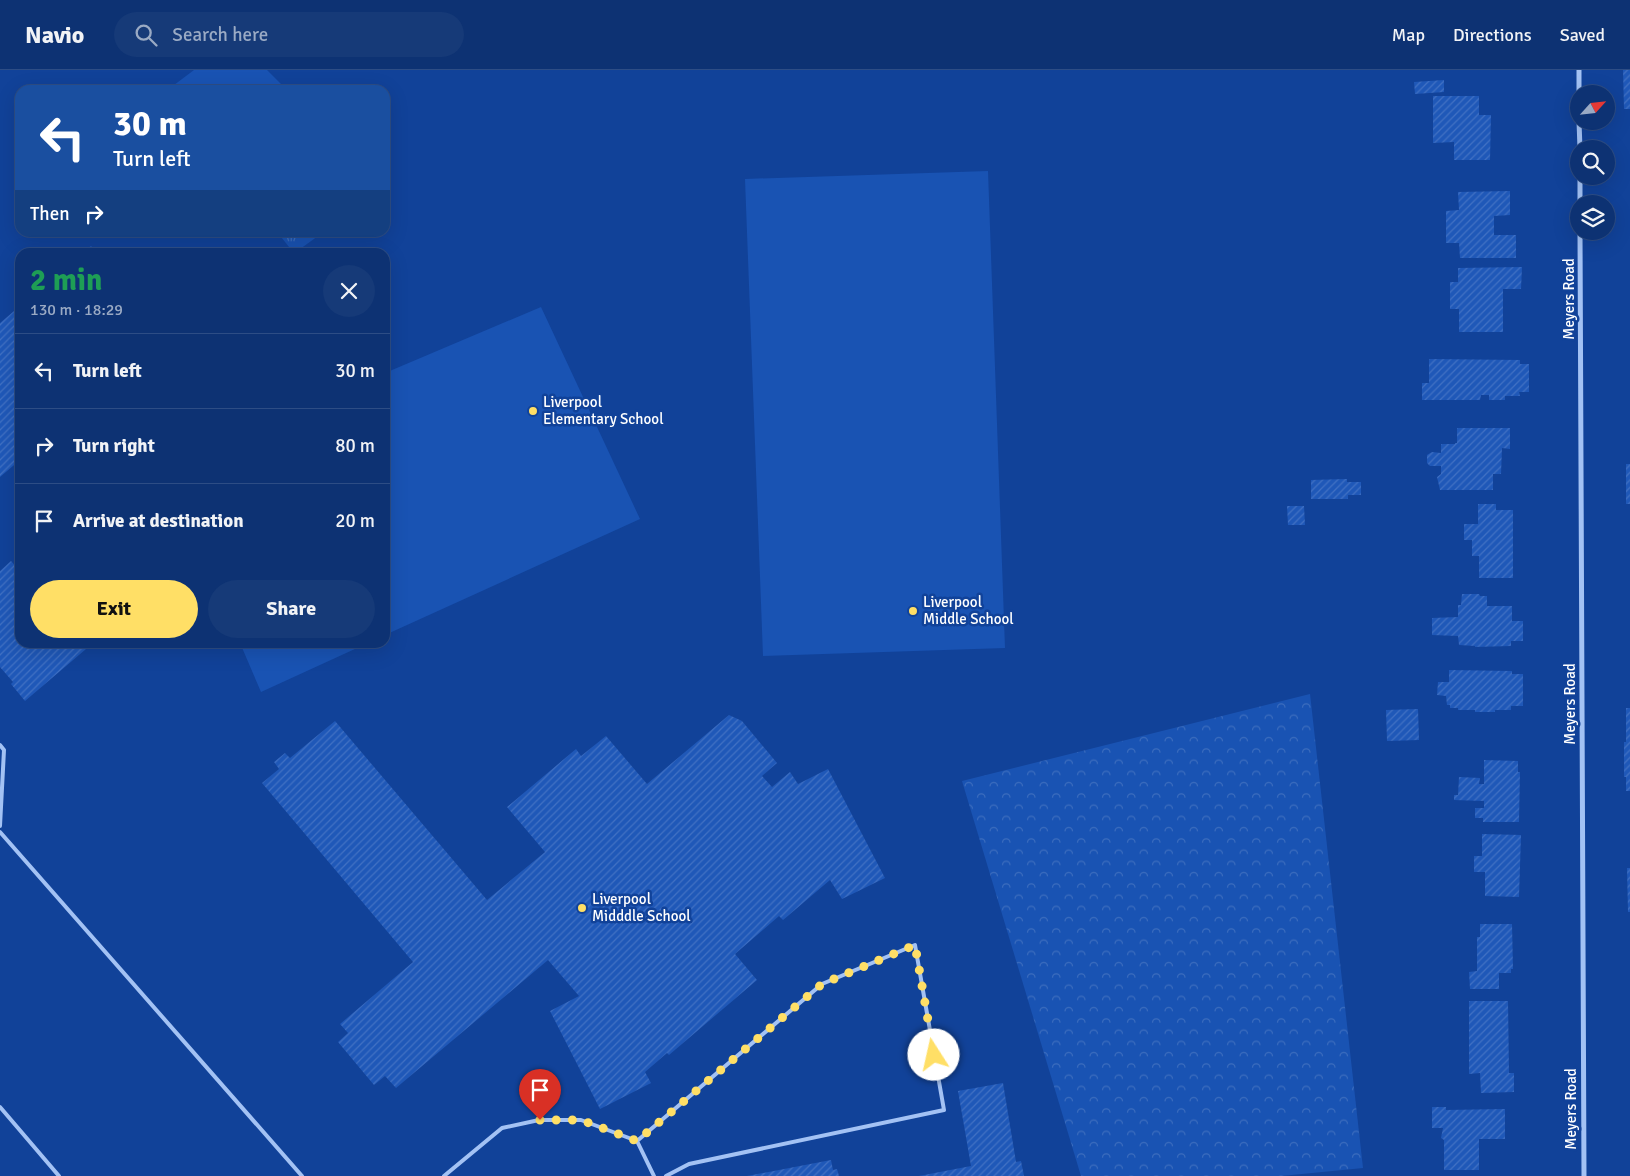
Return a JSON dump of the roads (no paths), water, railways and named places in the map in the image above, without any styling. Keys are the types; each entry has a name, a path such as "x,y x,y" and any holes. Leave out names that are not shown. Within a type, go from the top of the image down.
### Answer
{"street":[{"path":"1579,70 1579,85"},
{"name":"Meyers Road","path":"1580,240 1584,1176"}],"lane":[{"path":"0,745 4,750 0,826"},
{"path":"0,832 302,1176"},
{"path":"637,1141 822,984 915,945 944,1110 689,1164 666,1176"},
{"path":"0,1107 59,1176"},
{"path":"444,1176 502,1128 540,1120 581,1120 637,1141 654,1176"}],"place":[{"name":"Liverpool Elementary School","path":"533,411"},
{"name":"Liverpool Middle School","path":"913,611"},
{"name":"Liverpool Midddle School","path":"582,908"}]}
